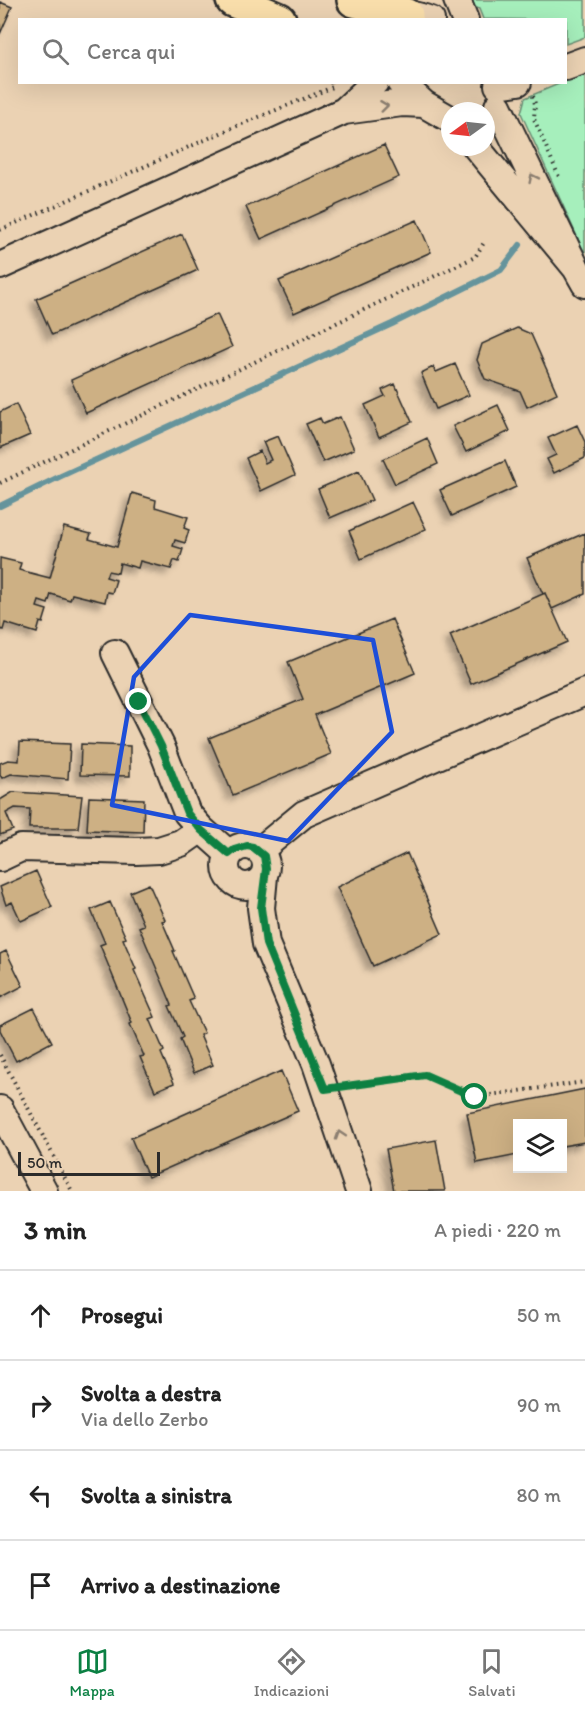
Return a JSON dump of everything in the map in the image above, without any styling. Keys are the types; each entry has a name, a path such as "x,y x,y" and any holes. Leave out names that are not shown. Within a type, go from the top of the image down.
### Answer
{"highway":[{"path":"233,0 274,18"},
{"path":"354,0 413,14"}],"street":[{"path":"457,0 464,18"},
{"path":"567,67 585,60"},
{"path":"344,111 373,84"},
{"path":"402,84 424,104 441,114"},
{"path":"505,94 581,276"},
{"path":"0,266 344,111 402,103 424,104"},
{"path":"483,156 581,276"},
{"path":"115,653 161,746 187,813 201,830 229,854"},
{"path":"259,851 304,814 585,692"},
{"path":"0,858 21,848 159,850 181,843 201,830"},
{"path":"264,876 260,881 248,886 236,883 230,879 226,867 229,854 247,846 259,851 266,862 261,908 266,944 325,1089 358,1191"},
{"path":"0,1109 45,1191"}],"path":[{"path":"0,230 232,128 333,87 332,84"},
{"path":"505,94 535,104 534,119 562,183"},
{"path":"0,483 475,257 485,241"},
{"path":"0,1055 72,1191"},
{"path":"325,1089 425,1075 475,1097 585,1082"}],"highlighted area":[{"path":"190,615 373,640 392,732 288,841 112,805 134,677"}],"green space":[{"path":"462,0 585,0 585,37 567,44 567,18 483,18 479,9"},
{"path":"585,73 585,254 521,113 525,98 559,84 567,84 567,80"}],"building":[{"path":"0,2 12,7 0,34"},
{"path":"384,145 399,177 261,239 246,207"},
{"path":"417,220 431,252 294,313 279,281"},
{"path":"182,234 198,270 52,335 36,299"},
{"path":"217,314 232,347 86,413 71,380"},
{"path":"517,328 531,334 557,393 527,407 520,391 485,379 477,360 482,344"},
{"path":"455,364 469,395 436,409 421,373 433,367 436,372"},
{"path":"395,384 412,422 379,437 365,405 385,396 382,390"},
{"path":"16,404 30,435 0,448 0,412"},
{"path":"498,405 510,431 466,452 453,426"},
{"path":"340,417 354,449 323,462 306,424 320,418 323,424"},
{"path":"577,425 585,442 585,458 554,473 547,459 556,455 548,438"},
{"path":"278,436 295,475 261,491 246,458 260,451 265,463 271,460 263,442"},
{"path":"427,438 438,464 395,484 383,459"},
{"path":"505,461 516,487 452,516 440,490"},
{"path":"359,471 372,500 330,518 318,489"},
{"path":"132,493 156,500 155,507 188,517 184,528 189,530 185,543 175,540 173,546 183,549 179,562 174,560 171,569 140,561 138,568 120,563 118,573 108,571 106,577 116,580 112,593 107,592 105,602 72,594 70,600 51,594 48,604 39,601 37,607 47,610 37,633 5,623 3,630 0,629 0,558 21,563 19,570 50,578 64,527 91,534 89,539 117,547"},
{"path":"413,502 426,529 361,559 349,531"},
{"path":"585,533 585,594 552,609 527,558"},
{"path":"545,593 567,642 471,684 450,635"},
{"path":"392,619 415,673 315,715 331,754 233,795 209,738 303,699 288,662"},
{"path":"20,742 70,744 68,779 11,774 2,778 0,763 8,760 19,761"},
{"path":"81,744 130,746 130,776 80,775"},
{"path":"13,792 82,796 78,828 29,828 30,809 15,808 6,813 13,830 0,835 0,800"},
{"path":"89,797 144,799 143,832 87,830"},
{"path":"407,853 442,934 373,966 337,887"},
{"path":"36,871 52,907 21,921 12,902 6,905 0,887"},
{"path":"149,884 165,920 162,921 175,951 173,951 194,999 189,1001 204,1033 200,1035 213,1065 194,1073 180,1039 183,1037 169,1006 172,1005 139,927 144,925 130,892"},
{"path":"110,902 126,938 123,939 136,969 134,970 155,1017 150,1019 164,1051 161,1053 174,1083 155,1091 140,1057 144,1056 130,1024 132,1023 100,945 105,943 91,910"},
{"path":"6,951 23,986 0,998 0,954"},
{"path":"34,1008 52,1042 16,1061 0,1030 0,1025"},
{"path":"281,1071 298,1111 148,1177 131,1138"},
{"path":"585,1089 585,1142 567,1145 567,1119 513,1119 513,1156 477,1163 467,1113"},
{"path":"436,1140 445,1191 394,1191 386,1149"}],"waterway":[{"path":"0,506 392,324 501,270 520,245"}],"route":[{"path":"139,702 161,746 187,813 201,830 229,854 240,847 247,846 253,847 264,856 266,869 261,908 266,944 325,1089 425,1075 475,1097"}]}
